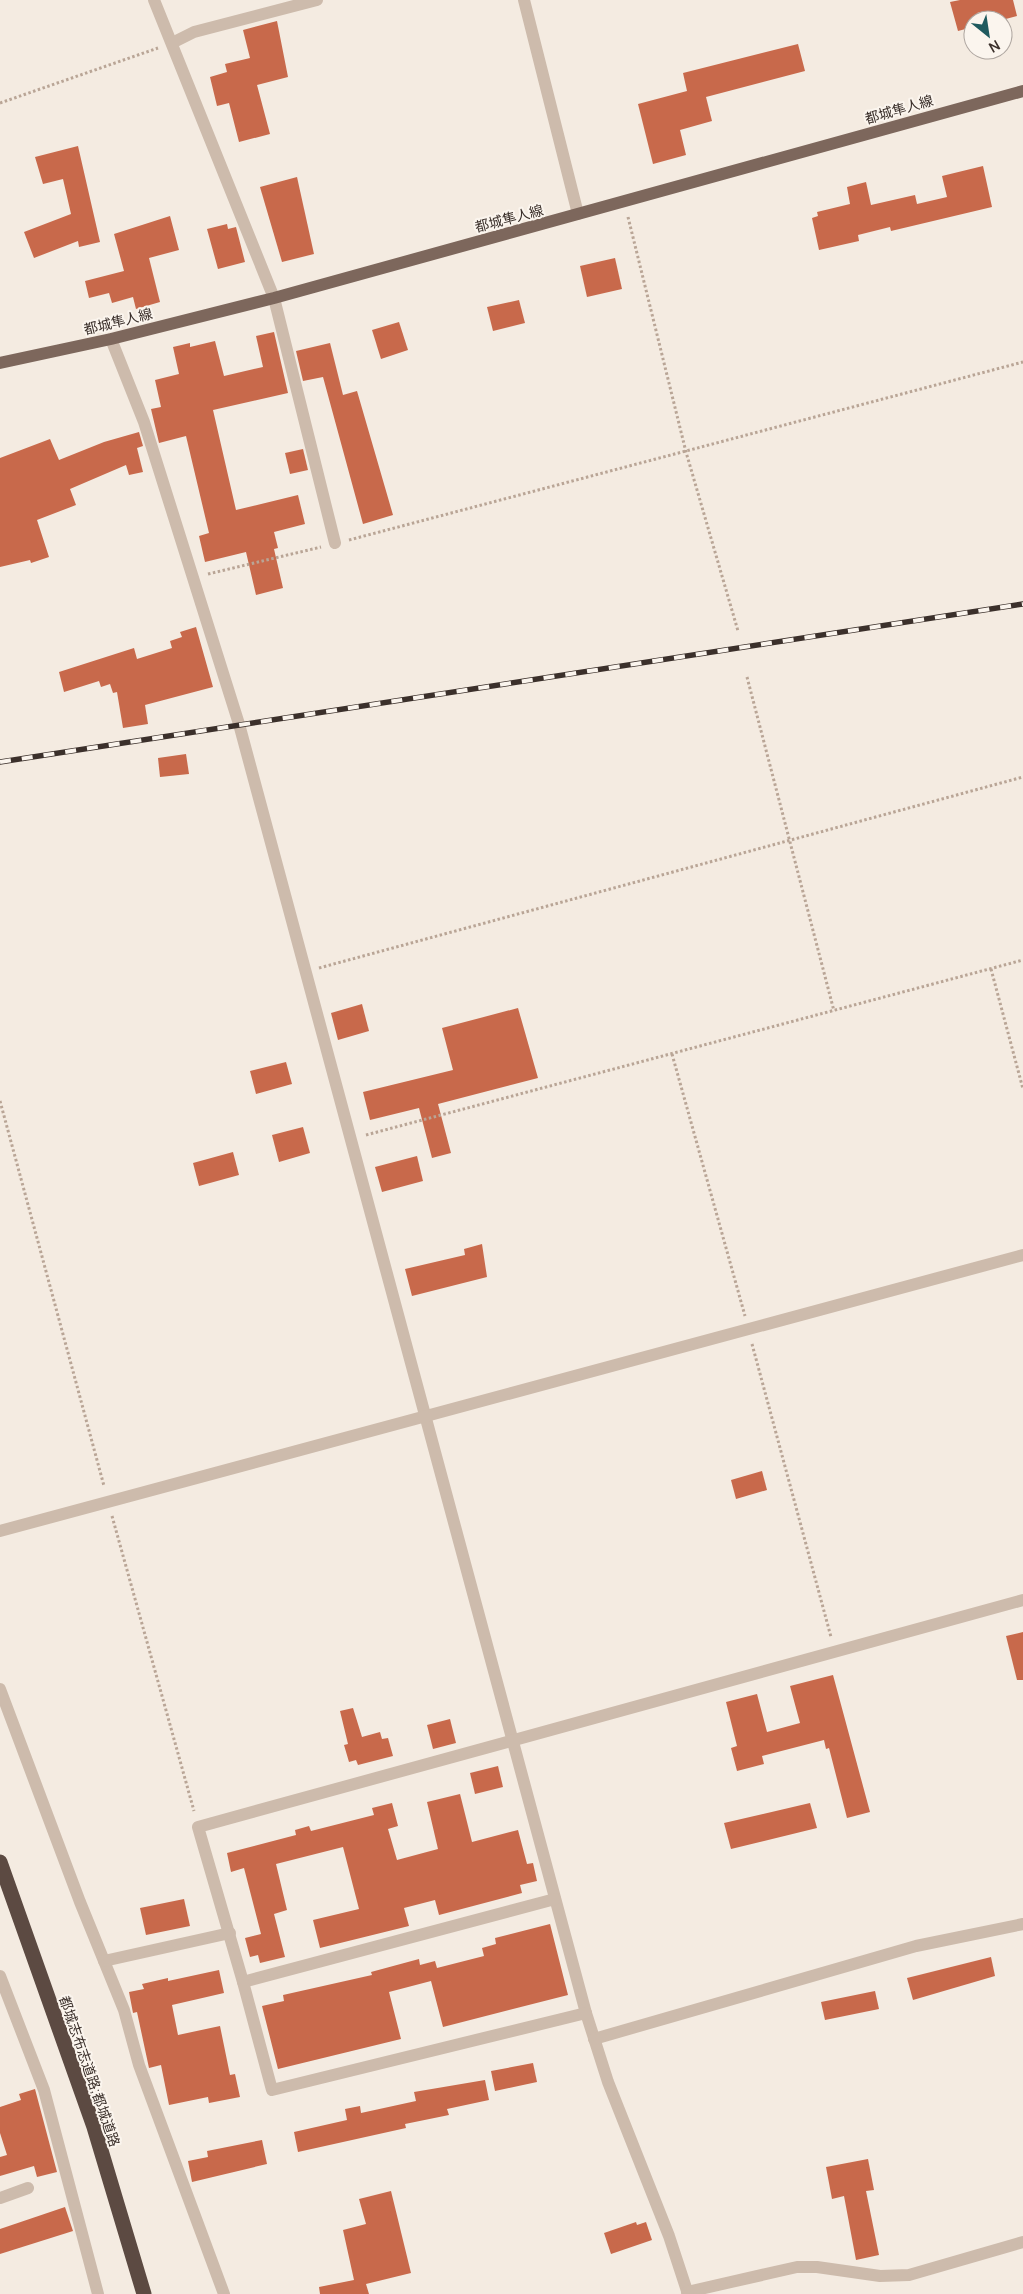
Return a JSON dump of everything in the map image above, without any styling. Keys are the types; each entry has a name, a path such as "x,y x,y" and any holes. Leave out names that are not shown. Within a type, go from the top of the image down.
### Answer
{"highway":[{"name":"都城志布志道路;都城道路","path":"0,1862 94,2127 144,2294"}],"main road":[{"name":"都城隼人線","path":"0,363 110,339 274,298 1023,91"}],"street":[{"path":"154,0 274,298 335,543"},
{"path":"172,43 194,32 317,0"},
{"path":"524,0 578,214"},
{"path":"110,339 144,422 239,724 427,1416 586,2013 608,2082 669,2236 687,2293 797,2267 817,2267 880,2276 909,2275 1023,2242"},
{"path":"0,1531 108,1504 748,1328 1023,1255"},
{"path":"586,2013 272,2090 230,1933 198,1827 1023,1600"},
{"path":"0,1689 80,1902 124,2010 139,2065 224,2294"},
{"path":"243,1982 555,1899"},
{"path":"594,2038 916,1946 1023,1924"},
{"path":"104,1961 230,1933"},
{"path":"1,1983 44,2090 98,2294"},
{"path":"0,2198 28,2188"}],"path":[{"path":"0,103 172,43"},
{"path":"624,202 686,452 738,631"},
{"path":"194,578 686,452 1023,362"},
{"path":"747,677 834,1011"},
{"path":"306,971 789,839 1023,778"},
{"path":"351,1139 1023,960"},
{"path":"991,969 1023,1090"},
{"path":"672,1054 835,1652"},
{"path":"0,1101 108,1504 198,1827"}],"building":[{"path":"960,0 1013,0 1017,16 1013,17 1013,10 963,10 963,30 958,31 950,2"},
{"path":"277,21 288,77 257,85 270,134 239,142 229,103 217,106 210,77 227,72 225,64 250,58 243,30"},
{"path":"798,44 805,71 706,97 712,121 680,130 686,155 653,164 638,104 687,91 683,73"},
{"path":"78,146 100,242 79,247 78,241 34,258 24,232 71,214 63,179 43,184 35,157"},
{"path":"983,166 992,207 891,231 890,227 858,235 859,241 819,250 812,218 818,216 817,212 850,204 847,187 866,182 871,205 915,195 917,204 947,197 942,176"},
{"path":"297,177 314,254 282,262 260,187"},
{"path":"170,216 179,250 149,258 160,302 136,309 133,297 112,303 109,293 89,298 85,281 124,271 114,234"},
{"path":"227,224 228,229 236,227 245,262 218,269 207,229"},
{"path":"615,258 622,289 587,297 580,266"},
{"path":"519,300 525,323 493,331 487,307"},
{"path":"399,322 408,350 381,359 372,330"},
{"path":"274,332 288,393 213,410 236,510 298,495 305,524 274,532 278,548 274,549 283,588 256,595 246,552 205,562 199,536 209,533 186,436 159,443 151,409 161,407 155,380 179,374 173,347 190,343 190,347 215,341 224,376 263,367 256,336"},
{"path":"330,343 343,395 357,391 393,515 363,524 323,377 303,381 296,351"},
{"path":"139,432 143,446 137,448 143,472 129,475 126,465 70,489 76,505 37,520 49,557 31,563 30,560 0,567 0,458 50,439 59,460 104,442"},
{"path":"303,449 308,470 290,474 285,453"},
{"path":"196,627 213,687 145,705 148,724 123,728 117,692 113,693 110,684 101,687 99,681 64,692 59,672 134,648 137,659 172,648 170,641 182,637 180,632"},
{"path":"186,754 189,774 160,777 158,758"},
{"path":"362,1004 369,1031 338,1040 331,1013"},
{"path":"518,1008 538,1078 438,1104 451,1153 432,1158 419,1108 370,1120 363,1092 453,1070 442,1028"},
{"path":"286,1062 292,1084 256,1094 250,1071"},
{"path":"303,1127 310,1153 279,1162 272,1135"},
{"path":"233,1152 239,1175 199,1186 193,1163"},
{"path":"417,1156 423,1181 382,1192 375,1167"},
{"path":"482,1244 487,1277 412,1296 405,1269 465,1255 464,1249"},
{"path":"762,1471 767,1490 736,1499 731,1480"},
{"path":"1023,1632 1023,1680 1017,1680 1006,1636"},
{"path":"833,1675 870,1812 847,1818 829,1748 826,1749 824,1740 762,1756 764,1764 737,1771 731,1748 737,1746 726,1702 757,1694 767,1732 800,1723 790,1686"},
{"path":"353,1708 362,1737 380,1732 382,1739 388,1738 393,1756 358,1765 356,1760 349,1762 344,1745 348,1744 340,1711"},
{"path":"450,1719 456,1743 433,1749 427,1725"},
{"path":"498,1766 503,1787 475,1794 470,1773"},
{"path":"460,1794 472,1842 518,1830 527,1864 533,1863 537,1881 520,1885 522,1893 439,1915 435,1900 404,1908 409,1926 320,1948 313,1920 359,1909 343,1847 276,1864 287,1910 274,1914 285,1957 260,1963 258,1955 250,1957 245,1938 261,1934 244,1868 231,1872 227,1853 296,1835 295,1830 309,1826 311,1831 374,1815 372,1808 392,1803 398,1826 388,1829 397,1860 438,1849 427,1802"},
{"path":"810,1803 817,1828 731,1849 724,1823"},
{"path":"184,1899 190,1926 146,1935 140,1908"},
{"path":"550,1924 568,1995 443,2027 431,1981 389,1992 401,2039 278,2069 262,2006 284,2001 283,1995 372,1975 371,1972 419,1959 420,1965 435,1961 437,1968 484,1956 482,1948 496,1944 495,1938"},
{"path":"991,1957 995,1976 913,2000 907,1978"},
{"path":"219,1970 224,1993 172,2005 178,2035 220,2026 230,2075 235,2074 240,2097 209,2103 208,2097 169,2105 161,2065 149,2068 137,2012 133,2013 129,1992 144,1989 142,1984 168,1978 168,1981"},
{"path":"875,1991 879,2009 825,2020 821,2002"},
{"path":"533,2063 537,2082 495,2091 491,2071"},
{"path":"485,2080 489,2100 447,2109 449,2115 405,2124 406,2128 298,2152 294,2132 347,2120 345,2109 360,2106 361,2113 416,2101 414,2092"},
{"path":"35,2089 57,2172 37,2177 34,2166 0,2176 0,2157 7,2155 0,2133 0,2107 21,2100 19,2094"},
{"path":"262,2140 267,2164 192,2182 188,2161 208,2157 207,2151"},
{"path":"868,2159 874,2190 866,2191 879,2255 856,2260 844,2196 832,2199 826,2167"},
{"path":"391,2191 411,2273 366,2284 369,2294 320,2294 319,2287 354,2280 343,2230 366,2224 359,2199"},
{"path":"65,2207 73,2231 0,2254 0,2229"},
{"path":"636,2222 637,2225 646,2222 652,2240 611,2254 604,2233"}],"railway":[{"path":"0,762 1023,604"}]}
